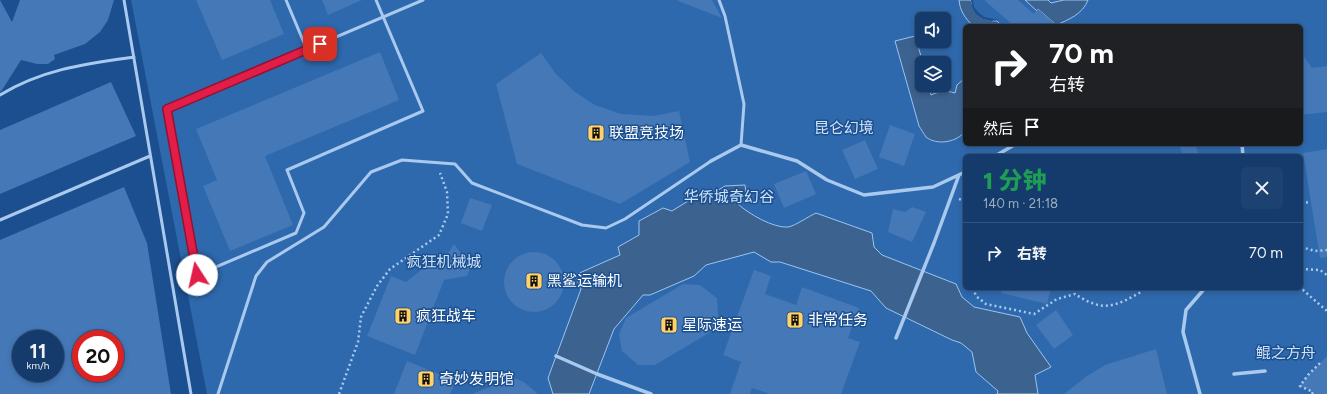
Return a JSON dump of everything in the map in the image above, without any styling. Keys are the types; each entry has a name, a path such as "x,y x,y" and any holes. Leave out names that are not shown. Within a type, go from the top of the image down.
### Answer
{"street":[{"path":"711,161 741,145 797,161 828,180 864,195 933,187 963,173"},
{"path":"998,154 1012,146"},
{"path":"896,338 959,175"},
{"path":"1200,394 1183,332 1186,310 1203,290"},
{"path":"556,356 597,374 651,394"},
{"path":"1234,374 1265,371"}],"lane":[{"path":"124,0 191,394"},
{"path":"286,0 307,50"},
{"path":"376,0 383,17 423,111 287,170 304,213 296,233 197,275 167,109 307,50 383,17 423,0"},
{"path":"719,0 725,16 744,104 741,145"},
{"path":"0,95 18,84 41,75 81,65 134,57"},
{"path":"0,220 150,156"},
{"path":"218,394 256,276 267,262 324,227 371,172 402,160 455,164 472,183 582,225 606,228 625,219 711,161"}],"path":[{"path":"339,394 358,342 361,317 377,286 390,269 439,234 448,214 447,192 442,174 428,162"},
{"path":"1303,203 1311,202"},
{"path":"1303,248 1315,251 1327,250"},
{"path":"1303,268 1320,270 1327,275"},
{"path":"974,290 976,296 986,304 1034,314 1058,299 1075,294 1097,305 1108,305 1122,302 1141,292 1142,290"},
{"path":"1303,290 1327,311"},
{"path":"1312,394 1313,392 1300,386 1320,363"}],"green space":[{"name":"华侨城奇幻谷","path":"131,0 1327,0 1327,394 207,394"}],"shaded area":[{"path":"959,0 971,0 974,9 980,16 987,20 997,21 1000,24 971,24 960,8"},
{"path":"1025,0 1048,0 1051,3 1064,0 1088,0 1086,5 1079,13 1058,24 1055,24 1038,9 1037,11"},
{"path":"915,36 915,48 919,48 921,56 915,56 915,92 930,92 931,95 940,92 955,93 957,85 963,80 962,135 947,142 931,140 926,137 919,126 895,41"},
{"path":"745,185 747,199 738,204 748,212 768,223 788,227 816,213 872,233 874,247 882,255 956,284 962,297 974,307 1020,317 1027,333 1051,367 1035,375 1038,394 997,394 998,391 976,372 972,352 961,343 886,308 871,291 780,262 771,262 754,252 706,265 694,276 650,295 643,295 614,329 589,394 553,394 548,378 581,289 575,275 620,255 618,247 639,235 639,221 663,208 672,211 696,196 703,199 725,186"}],"pier":[{"path":"971,0 973,0 974,7 984,17 999,20 990,21 983,19 976,14 972,7"}],"building":[{"path":"0,0 12,22 20,0 114,0 108,20 100,32 85,44 54,55 55,59 48,64 37,64 21,60 0,92"},
{"path":"196,0 270,0 284,34 222,60"},
{"path":"322,0 362,0 328,15"},
{"path":"712,0 722,18 678,1"},
{"path":"984,0 1018,0 1034,14 1038,9 1055,24 1012,24"},
{"path":"380,52 399,100 265,156 293,225 230,251 203,186 217,180 196,129"},
{"name":"联盟竞技场","path":"541,53 556,74 575,92 595,105 621,114 653,116 679,111 690,162 620,204 517,164 496,84"},
{"path":"1303,55 1312,68 1327,66 1327,112 1303,115"},
{"path":"111,82 136,136 0,194 0,130"},
{"path":"890,125 915,134 904,166 879,157"},
{"path":"865,140 878,169 855,179 842,150"},
{"path":"1180,146 1196,146 1198,154 1182,154"},
{"path":"1327,149 1327,257 1320,258 1303,153"},
{"path":"806,171 816,194 784,208 774,184"},
{"path":"124,187 147,243 171,394 0,394 0,240"},
{"path":"470,198 492,205 482,231 461,223"},
{"path":"912,207 926,212 912,242 888,232 893,209 905,212"},
{"name":"疯狂战车","path":"454,244 471,267 467,276 444,280 415,355 367,336 391,276 406,282 439,256 449,252"},
{"name":"黑鲨运输机","path":"534,252 551,257 559,265 564,282 559,299 551,307 534,312 517,307 509,299 504,282 509,265 517,257"},
{"name":"非常任务","path":"754,270 771,276 765,294 796,305 802,287 859,308 848,338 860,342 841,394 770,394 752,388 750,394 730,394 741,362 723,355"},
{"name":"星际速运","path":"683,284 700,285 717,298 719,327 655,365 638,365 622,351 619,334 626,318"},
{"path":"1001,290 1050,290 1047,304 1001,293"},
{"path":"1056,310 1073,335 1054,349 1036,325"},
{"path":"1156,349 1167,394 1064,394 1087,376 1105,365"},
{"path":"1327,356 1327,394 1316,394 1300,386 1308,375"},
{"name":"奇妙发明馆","path":"407,361 456,381 450,394 394,394"},
{"path":"516,379 524,382 538,394 472,394 507,380"}],"place":[{"name":"联盟竞技场","path":"596,133"},
{"name":"黑鲨运输机","path":"534,281"},
{"name":"疯狂战车","path":"403,316"},
{"name":"非常任务","path":"795,320"},
{"name":"星际速运","path":"669,325"},
{"name":"奇妙发明馆","path":"426,379"}],"route":[{"path":"197,275 167,109 320,44"}],"park label":[{"name":"昆仑幻境","path":"844,128"},
{"name":"疯狂机械城","path":"444,262"},
{"name":"鲲之方舟","path":"1286,353"}]}
